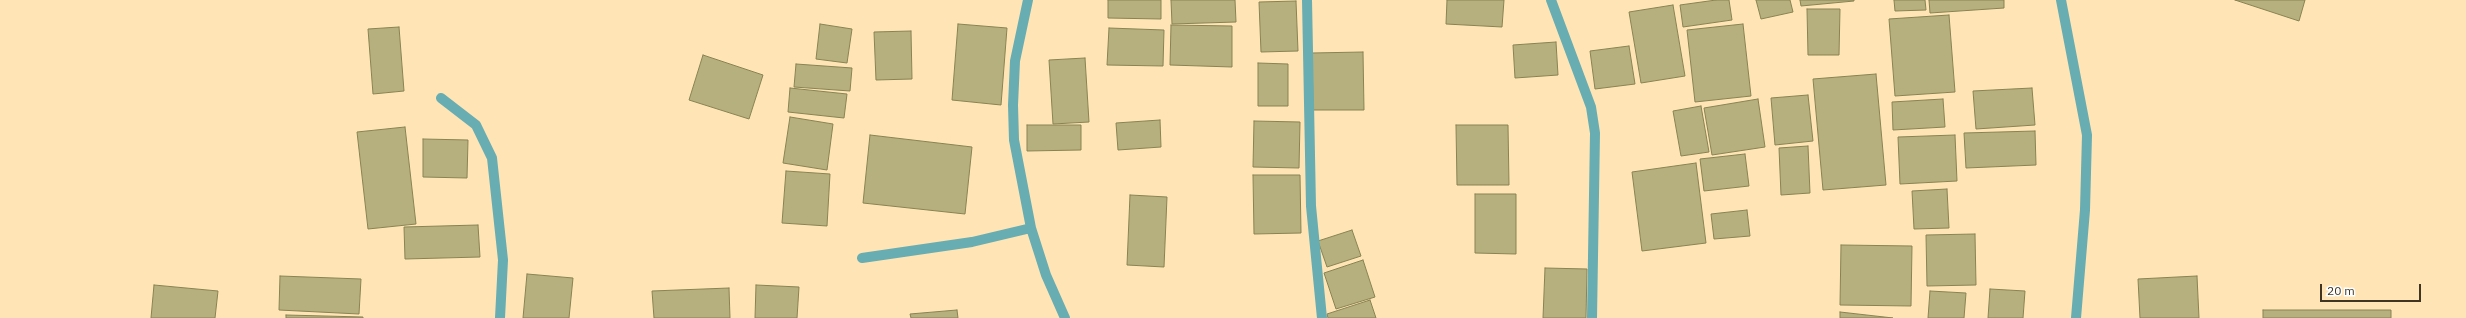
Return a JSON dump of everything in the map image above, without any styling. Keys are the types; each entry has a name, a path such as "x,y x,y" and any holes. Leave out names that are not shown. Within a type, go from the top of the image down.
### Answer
{"street":[{"path":"1028,0 1015,61 1013,105 1014,140 1031,228 1046,276 1065,318"},
{"path":"1307,0 1311,206 1322,318"},
{"path":"1551,0 1591,107 1595,133 1592,318"},
{"path":"2062,0 2087,135 2085,210 2076,318"},
{"path":"441,98 476,125 492,158 503,260 500,318"},
{"path":"862,258 972,242 1031,228"}],"building":[{"path":"1108,0 1161,0 1161,19 1108,18"},
{"path":"1171,0 1235,0 1236,22 1172,24"},
{"path":"1447,0 1504,0 1502,27 1446,24"},
{"path":"1716,0 1729,0 1732,20 1683,27 1680,5"},
{"path":"1756,0 1790,0 1793,12 1761,19"},
{"path":"1800,0 1854,0 1854,1 1801,6"},
{"path":"1894,0 1925,0 1926,10 1895,11"},
{"path":"1929,0 2004,0 2004,8 1930,13"},
{"path":"2235,0 2305,0 2299,21"},
{"path":"1296,1 1298,51 1261,52 1259,2"},
{"path":"1673,5 1685,76 1641,83 1629,12"},
{"path":"1807,9 1840,9 1839,55 1808,55"},
{"path":"1949,15 1955,92 1895,96 1889,19"},
{"path":"820,24 852,29 847,63 816,59"},
{"path":"958,24 1007,28 1001,105 952,100"},
{"path":"1743,24 1751,96 1695,102 1687,30"},
{"path":"1171,25 1232,26 1232,67 1170,65"},
{"path":"399,27 404,91 373,94 368,29"},
{"path":"1109,28 1164,30 1163,66 1107,65"},
{"path":"911,31 912,79 876,80 874,32"},
{"path":"1556,42 1558,75 1515,78 1513,45"},
{"path":"1629,46 1635,84 1595,89 1590,51"},
{"path":"1363,52 1364,110 1313,110 1312,53"},
{"path":"703,55 763,75 749,119 689,100"},
{"path":"1085,58 1089,122 1053,124 1049,60"},
{"path":"1258,63 1288,64 1288,106 1258,106"},
{"path":"796,64 852,68 850,91 794,87"},
{"path":"1876,74 1886,185 1823,190 1813,79"},
{"path":"790,88 847,94 844,118 788,112"},
{"path":"2032,88 2035,125 1976,129 1973,91"},
{"path":"1808,95 1813,141 1775,145 1771,98"},
{"path":"1758,99 1765,147 1712,155 1704,108"},
{"path":"1943,99 1945,127 1893,130 1892,102"},
{"path":"1701,106 1709,152 1681,156 1673,111"},
{"path":"790,117 833,124 827,170 783,163"},
{"path":"1160,120 1161,147 1118,150 1116,123"},
{"path":"1254,121 1300,122 1299,168 1253,167"},
{"path":"1027,125 1081,125 1081,150 1027,151"},
{"path":"1456,125 1508,125 1509,185 1457,185"},
{"path":"405,127 416,224 368,229 357,132"},
{"path":"2035,131 2036,165 1966,168 1964,133"},
{"path":"870,135 972,147 965,214 863,203"},
{"path":"1955,135 1957,181 1900,184 1898,137"},
{"path":"423,139 468,140 467,178 423,177"},
{"path":"1808,146 1810,193 1781,195 1779,148"},
{"path":"1745,154 1749,186 1704,191 1700,159"},
{"path":"1696,163 1706,243 1642,251 1632,172"},
{"path":"786,171 830,174 827,226 782,223"},
{"path":"1253,175 1300,175 1301,233 1254,234"},
{"path":"1947,189 1949,228 1914,229 1912,191"},
{"path":"1475,194 1516,194 1516,254 1475,253"},
{"path":"1130,195 1167,197 1164,267 1127,265"},
{"path":"1747,210 1750,236 1714,239 1711,214"},
{"path":"478,225 480,257 405,259 404,227"},
{"path":"1352,230 1361,256 1327,267 1318,241"},
{"path":"1975,234 1976,285 1927,286 1926,235"},
{"path":"1841,245 1912,246 1911,306 1840,305"},
{"path":"1363,260 1375,297 1336,309 1324,273"},
{"path":"1545,268 1587,269 1586,318 1543,318"},
{"path":"527,274 573,278 569,318 523,318"},
{"path":"280,276 361,279 359,314 279,310"},
{"path":"2197,276 2199,318 2140,318 2138,279"},
{"path":"154,285 218,291 215,318 151,318"},
{"path":"756,285 799,287 797,318 755,318"},
{"path":"729,288 730,318 654,318 652,291"},
{"path":"1990,289 2025,291 2023,318 1988,318"},
{"path":"1930,291 1966,293 1964,318 1928,318"},
{"path":"1370,300 1376,318 1328,318 1327,314"},
{"path":"957,310 958,318 911,318 910,314"},
{"path":"2263,310 2391,310 2391,318 2263,318"},
{"path":"1840,312 1893,318 1840,318"},
{"path":"286,315 363,317 363,318 286,318"}]}
